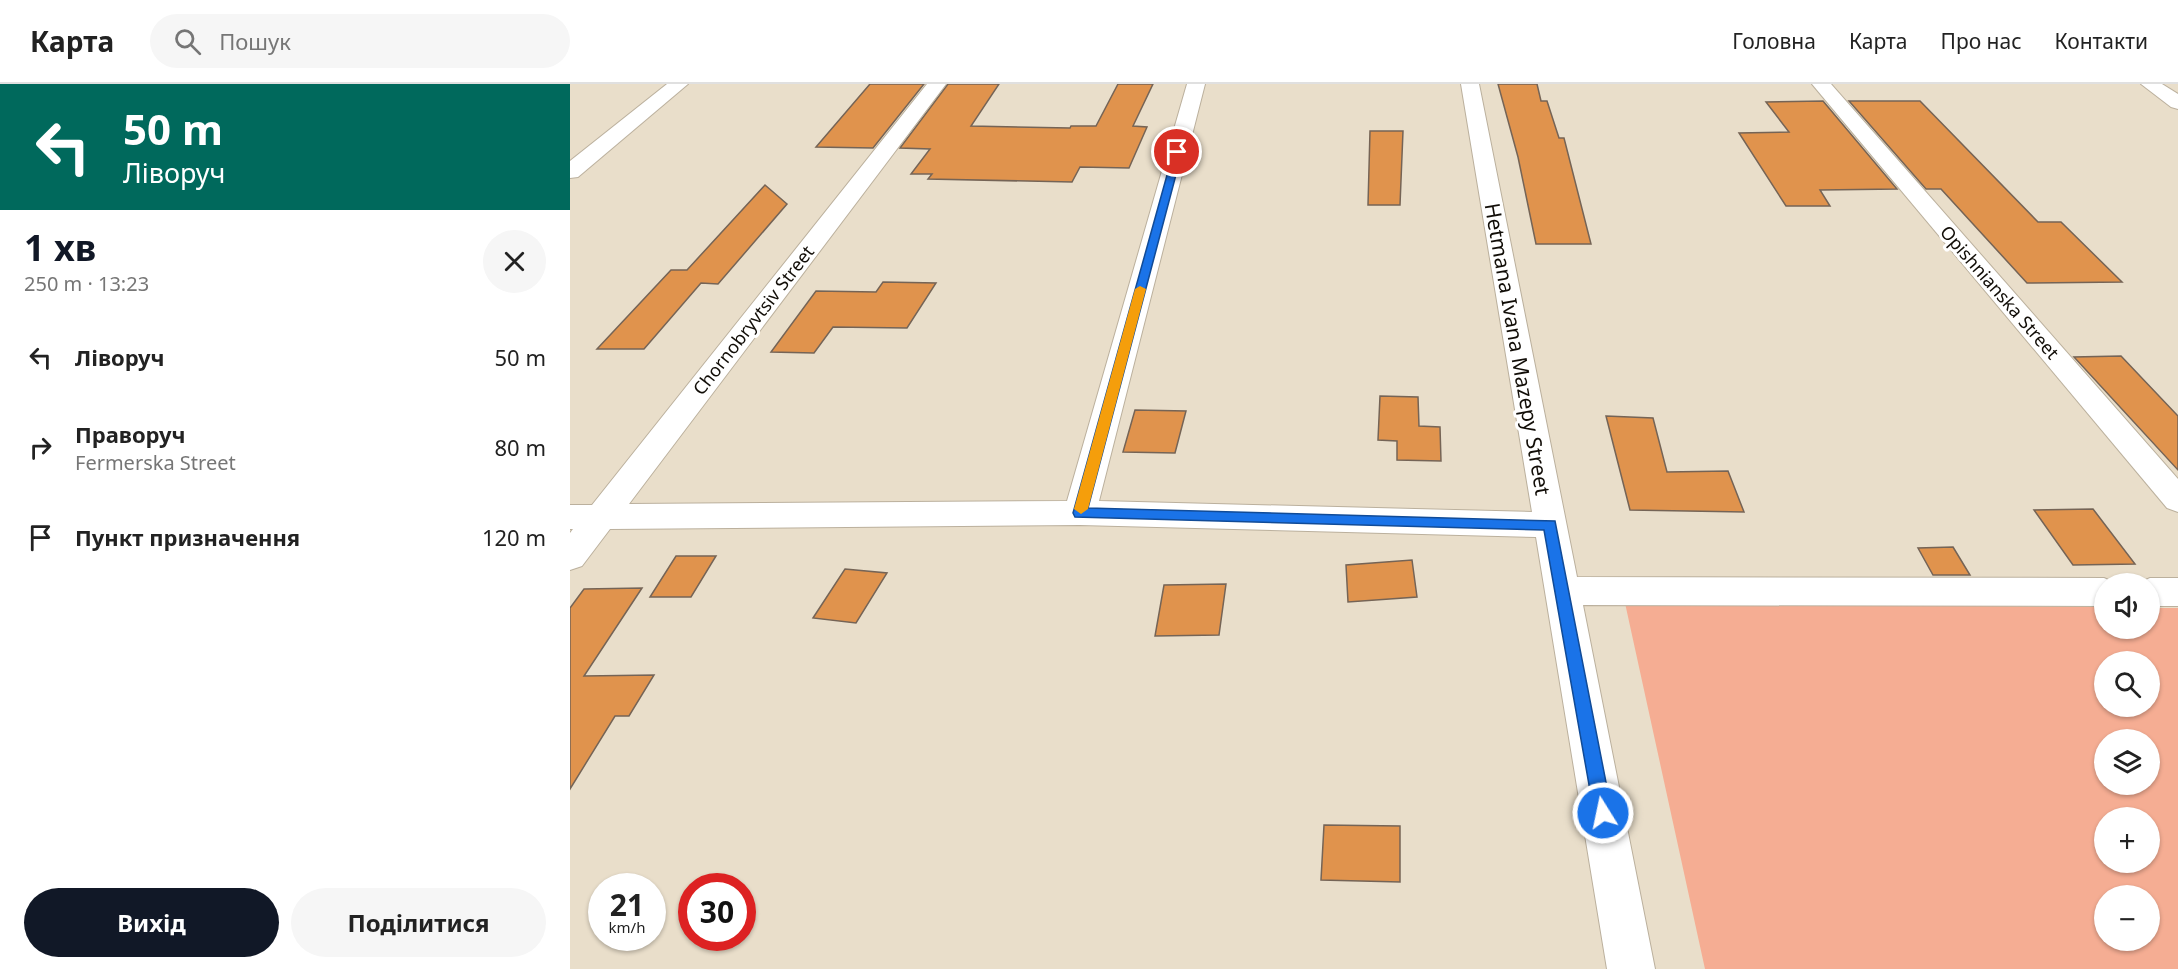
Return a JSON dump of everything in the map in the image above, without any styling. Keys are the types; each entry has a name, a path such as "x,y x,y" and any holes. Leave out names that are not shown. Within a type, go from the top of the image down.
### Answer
{"street":[{"path":"570,172 679,84"},
{"name":"Chornobryvtsiv Street","path":"570,557 585,517 937,84"},
{"path":"1080,513 1196,84"},
{"name":"Hetmana Ivana Mazepy Street","path":"1470,84 1631,969"},
{"name":"Opishnianska Street","path":"1821,84 2178,500"},
{"path":"2150,84 2178,103"},
{"path":"585,517 1080,513 1550,525"},
{"path":"1562,591 2094,592"},
{"path":"2160,592 2178,592"}],"shaded area":[{"path":"1625,603 2094,607 2094,639 2160,639 2160,608 2178,608 2178,969 1705,969"}],"building":[{"path":"870,84 924,84 873,148 816,147"},
{"path":"948,84 999,84 971,126 1070,128 1071,126 1096,126 1118,84 1153,84 1133,126 1147,127 1129,168 1080,167 1072,182 928,179 932,174 911,174 930,149 900,148"},
{"path":"1498,84 1537,84 1541,101 1547,101 1559,138 1564,138 1591,244 1536,244 1518,157"},
{"path":"1823,101 1897,189 1820,190 1830,206 1786,206 1739,133 1789,132 1766,102"},
{"path":"1849,101 1920,101 2038,222 2061,222 2122,282 2027,283 1941,189 1926,189"},
{"path":"1370,131 1403,131 1400,205 1368,205"},
{"path":"765,185 787,204 718,284 701,283 644,349 597,349 671,270 687,270"},
{"path":"883,282 936,283 907,328 833,327 814,353 771,352 816,291 876,292"},
{"path":"2121,356 2178,416 2178,470 2074,357"},
{"path":"1380,396 1418,397 1419,426 1440,427 1441,461 1397,460 1397,441 1378,440"},
{"path":"1135,410 1186,411 1175,453 1123,452"},
{"path":"1606,416 1653,418 1667,472 1728,471 1744,512 1630,510"},
{"path":"2093,509 2135,564 2073,565 2034,510"},
{"path":"1953,547 1970,575 1933,575 1918,548"},
{"path":"676,556 716,556 691,597 650,597"},
{"path":"1412,560 1417,597 1348,602 1346,565"},
{"path":"845,569 887,573 856,623 813,618"},
{"path":"1226,584 1219,635 1155,636 1164,585"},
{"path":"642,588 584,676 654,675 629,716 615,716 570,789 570,608 584,589"},
{"path":"1324,825 1400,826 1400,882 1321,880"}],"slow traffic":[{"path":"1081,509 1140,289"}],"route":[{"path":"1177,152 1080,513 1550,525 1603,813"}]}
